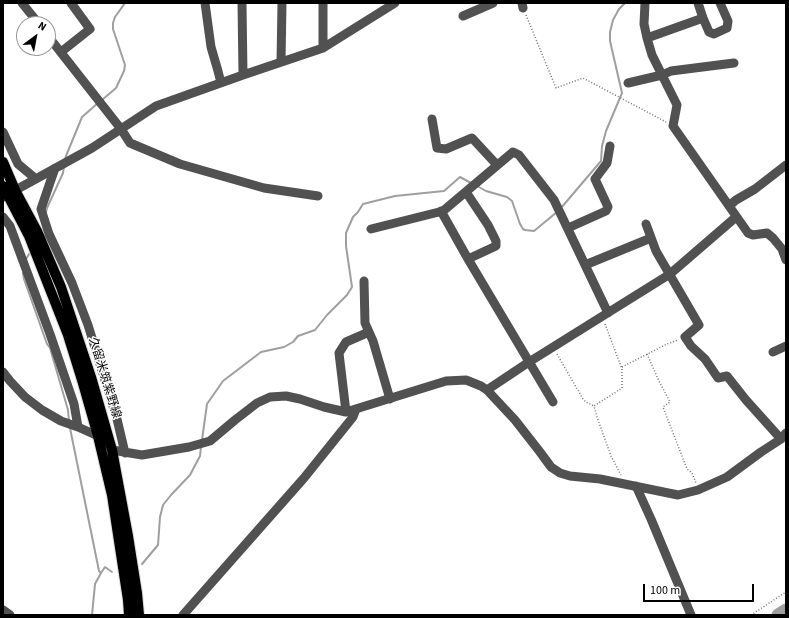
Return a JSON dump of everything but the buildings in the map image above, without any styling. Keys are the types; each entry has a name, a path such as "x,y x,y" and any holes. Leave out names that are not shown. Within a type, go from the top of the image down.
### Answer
{"main road":[{"name":"久留米筑紫野線","path":"3,162 7,192 29,236 68,336 98,436 112,495 129,615"},
{"name":"久留米筑紫野線","path":"7,192 37,231 61,287 91,377 112,450 137,593 138,615"}],"street":[{"path":"61,52 90,29 71,3"},
{"path":"205,3 211,47 221,83"},
{"path":"242,3 243,75"},
{"path":"281,62 282,3"},
{"path":"323,3 323,48"},
{"path":"7,192 92,148 156,106 323,48 396,3"},
{"path":"463,16 493,3"},
{"path":"645,3 644,24 652,55 676,105 673,126 748,233 752,235 767,233 782,249 786,260"},
{"path":"698,3 709,32 714,34 727,28 728,20 720,3"},
{"path":"25,4 33,16"},
{"path":"647,38 703,18"},
{"path":"56,46 121,129 130,143 180,164 264,188 318,196"},
{"path":"628,83 662,75 671,71 734,63"},
{"path":"432,119 437,148 446,149 472,138 497,165"},
{"path":"3,132 18,164 36,178"},
{"path":"568,228 606,211 608,207 595,179 607,163 610,146"},
{"path":"371,229 443,211 513,152 520,155 554,200 585,265 605,315"},
{"path":"729,206 755,189 786,165"},
{"path":"55,168 40,209 49,234 72,283 88,326 117,419 125,453"},
{"path":"466,192 488,225 496,241 496,246 468,259"},
{"path":"441,211 553,402"},
{"path":"3,216 10,226 50,334 74,404 78,427"},
{"path":"487,390 670,274 736,217"},
{"path":"112,450 142,455 189,447 210,441 257,403 270,398 286,396 346,412 446,381 466,380 487,390 515,420 551,467 560,473 570,476 600,479 678,495 698,490 727,477 783,436 746,400 727,376 718,378 705,359 691,346 685,337 699,325 656,251 646,224"},
{"path":"585,265 651,238"},
{"path":"364,281 365,323 373,341 390,399"},
{"path":"346,412 339,352 346,342 369,332"},
{"path":"773,352 786,346"},
{"path":"3,372 25,397 42,410 98,436"},
{"path":"183,615 304,478 353,417 356,409"},
{"path":"636,486 691,615"},
{"path":"3,610 10,615"}],"path":[{"path":"522,5 556,88 584,78 673,126"},
{"path":"594,406 622,388 621,367 605,315"},
{"path":"621,367 667,344 685,337"},
{"path":"554,347 583,399 594,406 611,456 624,484"},
{"path":"647,354 670,402 663,407 687,469 692,473 698,490"},
{"path":"750,615 786,592"}],"waterway":[{"path":"102,100 116,88 124,71 125,65 113,29 113,23 115,17 125,3"},
{"path":"561,208 601,161 602,146 606,131 622,93 610,41 610,32 613,20 619,9 625,3"},
{"path":"65,160 82,117 98,103"},
{"path":"46,212 63,173 64,166"},
{"path":"202,440 207,404 223,381 261,352 284,347 293,342 298,336 315,330 327,315 347,295 352,287 346,246 346,233 353,217 363,204 395,196 444,191 460,177 471,183"},
{"path":"477,186 486,191 507,197 512,201 520,224 525,230 534,231 557,212"},
{"path":"26,259 31,251"},
{"path":"23,273 47,344 50,348 68,410 69,421"},
{"path":"70,428 99,571 101,573"},
{"path":"142,564 158,545 160,517 163,505 190,475 200,456 201,447"},
{"path":"92,615 95,584 105,567 112,572"},
{"path":"778,615 786,610"}]}
